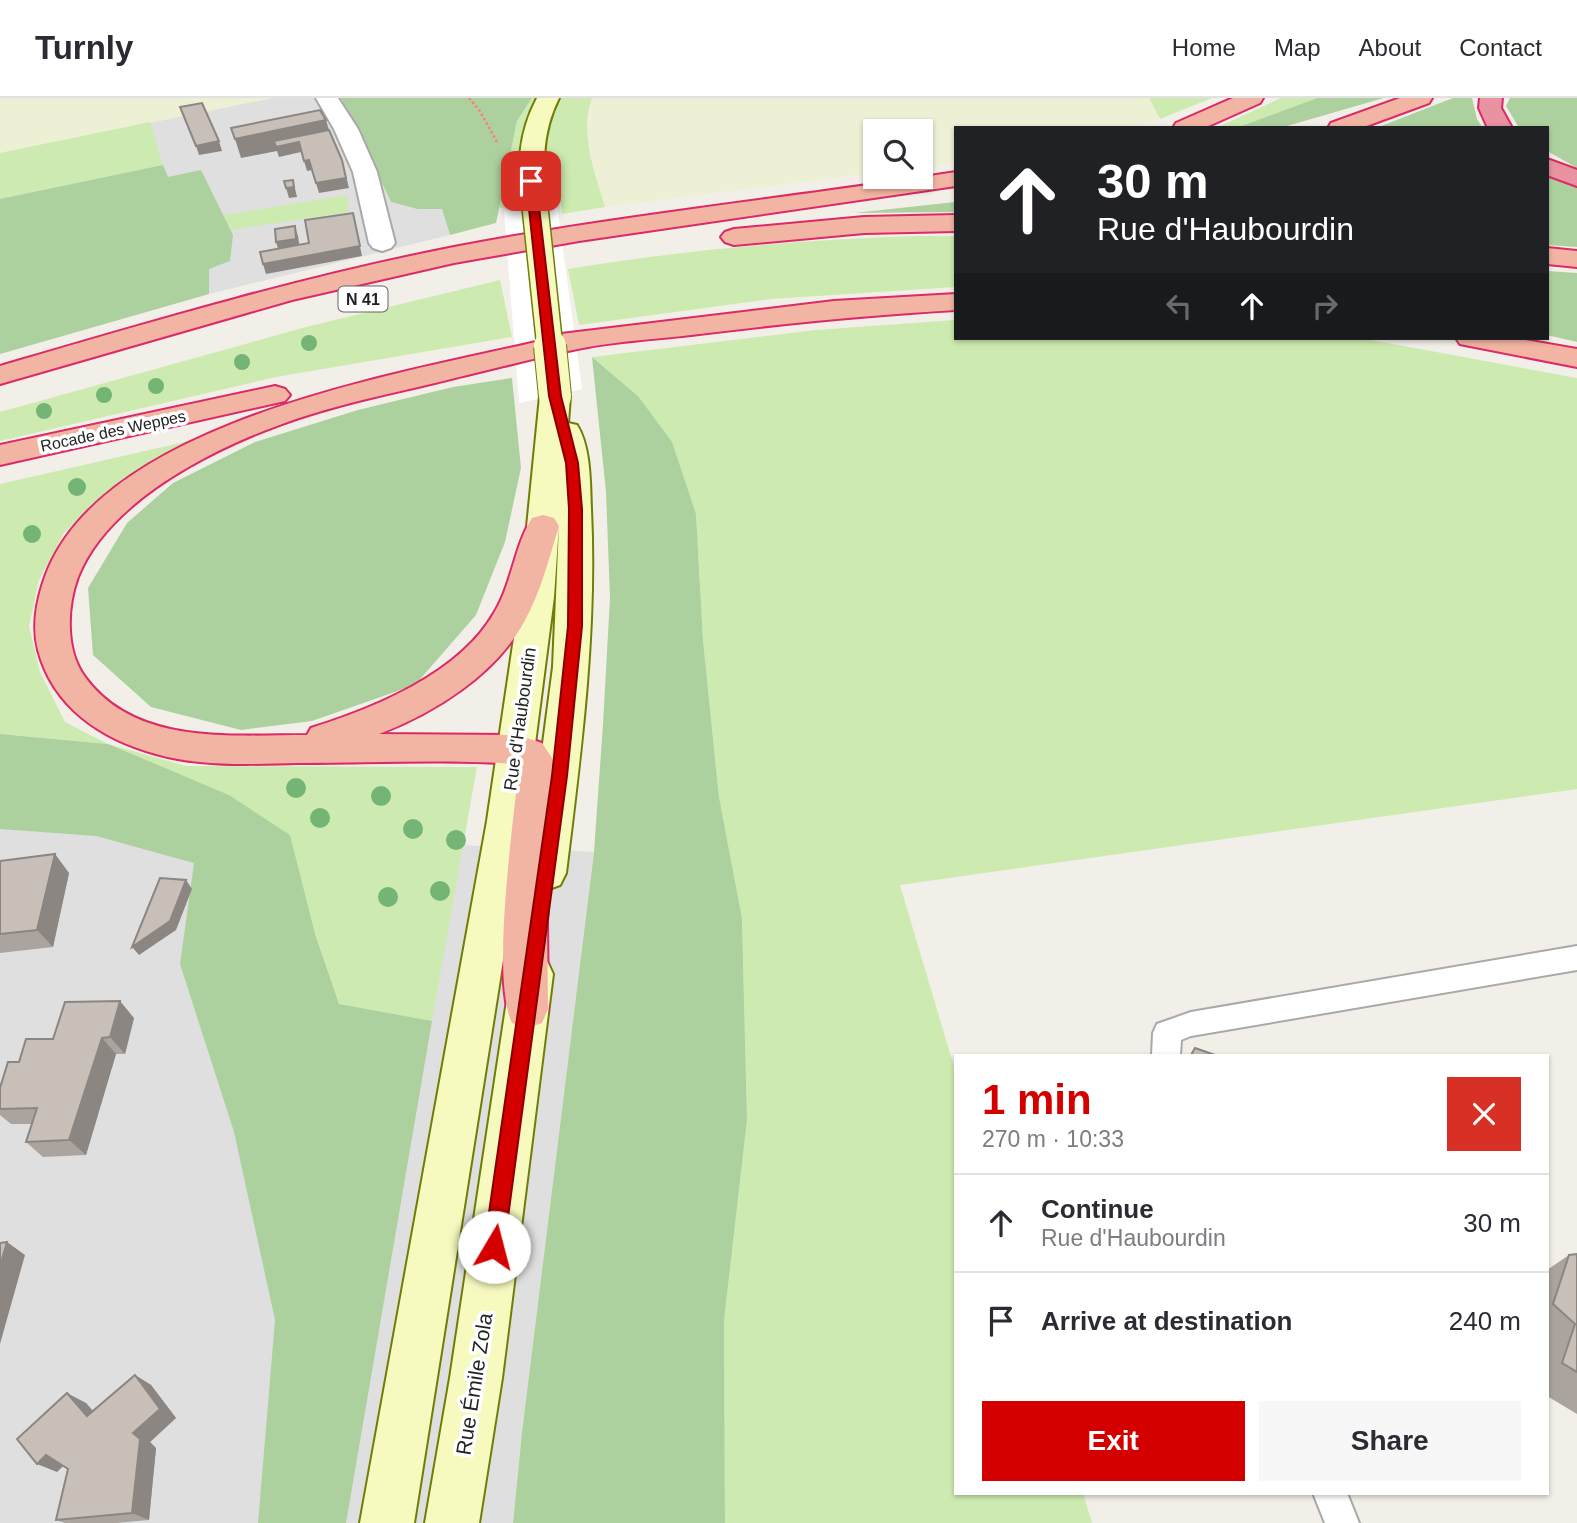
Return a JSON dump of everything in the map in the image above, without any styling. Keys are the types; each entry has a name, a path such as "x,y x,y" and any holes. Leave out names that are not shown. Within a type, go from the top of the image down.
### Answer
{"highway":[{"path":"1189,126 1252,98"},
{"path":"1344,126 1420,98"},
{"path":"1491,98 1490,108 1499,126"},
{"path":"1549,167 1577,179"},
{"path":"0,375 254,303 407,265 582,233 954,179"},
{"path":"746,210 954,193"},
{"name":"N 41","path":"0,393 330,307 526,266 678,243 778,232 892,224 954,223"},
{"path":"1549,256 1577,258"},
{"path":"525,1023 526,892 537,774 537,761 532,755 516,749 246,750 181,745 137,734 100,715 75,693 57,660 51,631 53,601 61,575 75,549 93,527 148,481 181,459 244,428 326,400 587,339 834,309 954,302"},
{"name":"Rocade des Weppes","path":"0,455 435,360 587,339"},
{"path":"1481,340 1577,358"},
{"path":"246,750 303,742 365,726 422,697 451,676 495,640 506,623 527,575 543,526"}],"main road":[{"name":"Rue d'Haubourdin","path":"525,1023 560,776 575,626 574,482 569,444 555,396 529,166 530,145 548,98"},
{"name":"Rue d'Haubourdin","path":"387,1523 516,749 543,526 555,396"},
{"name":"Rue Émile Zola","path":"452,1523 476,1378 525,1023"}],"street":[{"path":"327,98 346,130 365,172 383,243"}],"lane":[{"path":"1166,1054 1167,1033 1191,1024 1577,958"},
{"path":"1331,1495 1342,1523"}],"shaded area":[{"path":"272,98 341,98 391,202 417,209 442,209 450,235 209,294 0,354 0,153"},
{"path":"0,820 594,852 513,1523 0,1523"}],"green space":[{"path":"0,98 272,98 0,153"},
{"path":"341,98 532,98 517,121 496,223 450,235 442,209 417,209 391,202"},
{"path":"532,98 592,98 588,112 588,139 605,207 562,214 561,203 499,208 517,121"},
{"path":"592,98 1149,98 1160,119 1133,126 954,126 954,162 933,165 933,119 863,119 863,175 605,207 585,123"},
{"path":"1149,98 1212,98 1160,119"},
{"path":"1281,98 1317,98 1241,126 1220,126"},
{"path":"1317,98 1384,98 1287,126 1241,126"},
{"path":"1453,98 1472,98 1477,119 1482,126 1381,126"},
{"path":"1510,98 1577,98 1577,168 1549,152 1549,126 1518,126 1506,106"},
{"path":"150,122 163,165 0,199 0,153"},
{"path":"163,165 168,177 201,170 233,235 230,261 209,269 209,294 0,354 0,199"},
{"path":"1549,177 1577,188 1577,247 1549,245"},
{"path":"347,195 349,212 231,230 223,215"},
{"path":"954,202 954,212 854,213"},
{"path":"954,236 954,287 772,299 579,325 568,269 655,256 828,240"},
{"path":"1549,271 1577,273 1577,342 1549,335"},
{"path":"500,280 512,337 276,377 0,441 0,412 306,327"},
{"path":"954,320 954,340 1371,340 1577,378 1577,789 900,885 954,1067 954,1495 1084,1495 1092,1523 725,1523 724,1321 747,1120 742,918 719,797 703,640 696,514 638,396 592,357 816,330"},
{"path":"592,357 638,396 672,442 696,514 703,640 719,797 742,918 747,1120 724,1321 725,1523 513,1523 594,852 603,724 610,598 606,492"},
{"path":"512,378 521,468 505,542 476,615 415,685 312,721 241,730 151,707 93,655 88,588 127,523 173,483 255,442 358,410 453,387"},
{"path":"189,441 105,494 64,533 39,580 29,626 40,672 65,722 108,744 0,734 0,484"},
{"path":"0,734 108,744 229,795 290,835 315,934 339,1004 432,1021 346,1523 258,1523 275,1320 234,1132 180,964 194,863 96,836 0,829"},
{"path":"108,744 186,766 477,767 432,1021 339,1004 315,934"}],"pier":[{"path":"557,205 582,389 519,403 504,211"}],"building":[{"path":"202,103 219,141 196,146 180,107"},
{"path":"320,110 326,120 235,139 231,128"},
{"path":"329,130 342,160 346,178 316,183 309,160 304,161 299,142 276,147 274,141"},
{"path":"293,180 294,187 286,188 284,181"},
{"path":"353,213 360,246 263,264 260,252 309,243 305,220"},
{"path":"295,226 296,239 276,242 275,229"},
{"path":"55,854 37,930 0,934 0,861"},
{"path":"160,878 186,880 170,921 132,947"},
{"path":"120,1001 110,1037 102,1038 69,1140 26,1142 37,1108 0,1109 0,1088 8,1062 19,1062 26,1039 53,1039 65,1002"},
{"path":"1195,1048 1212,1054 1192,1054"},
{"path":"7,1242 0,1266 0,1243"},
{"path":"1577,1254 1577,1372 1562,1363 1575,1324 1553,1304 1569,1255"},
{"path":"135,1375 160,1409 133,1433 140,1439 132,1513 56,1520 68,1469 46,1455 37,1464 17,1439 67,1393 87,1416"}],"route":[{"path":"494,1247 560,776 575,626 576,509 572,463 555,396 531,181"}]}
